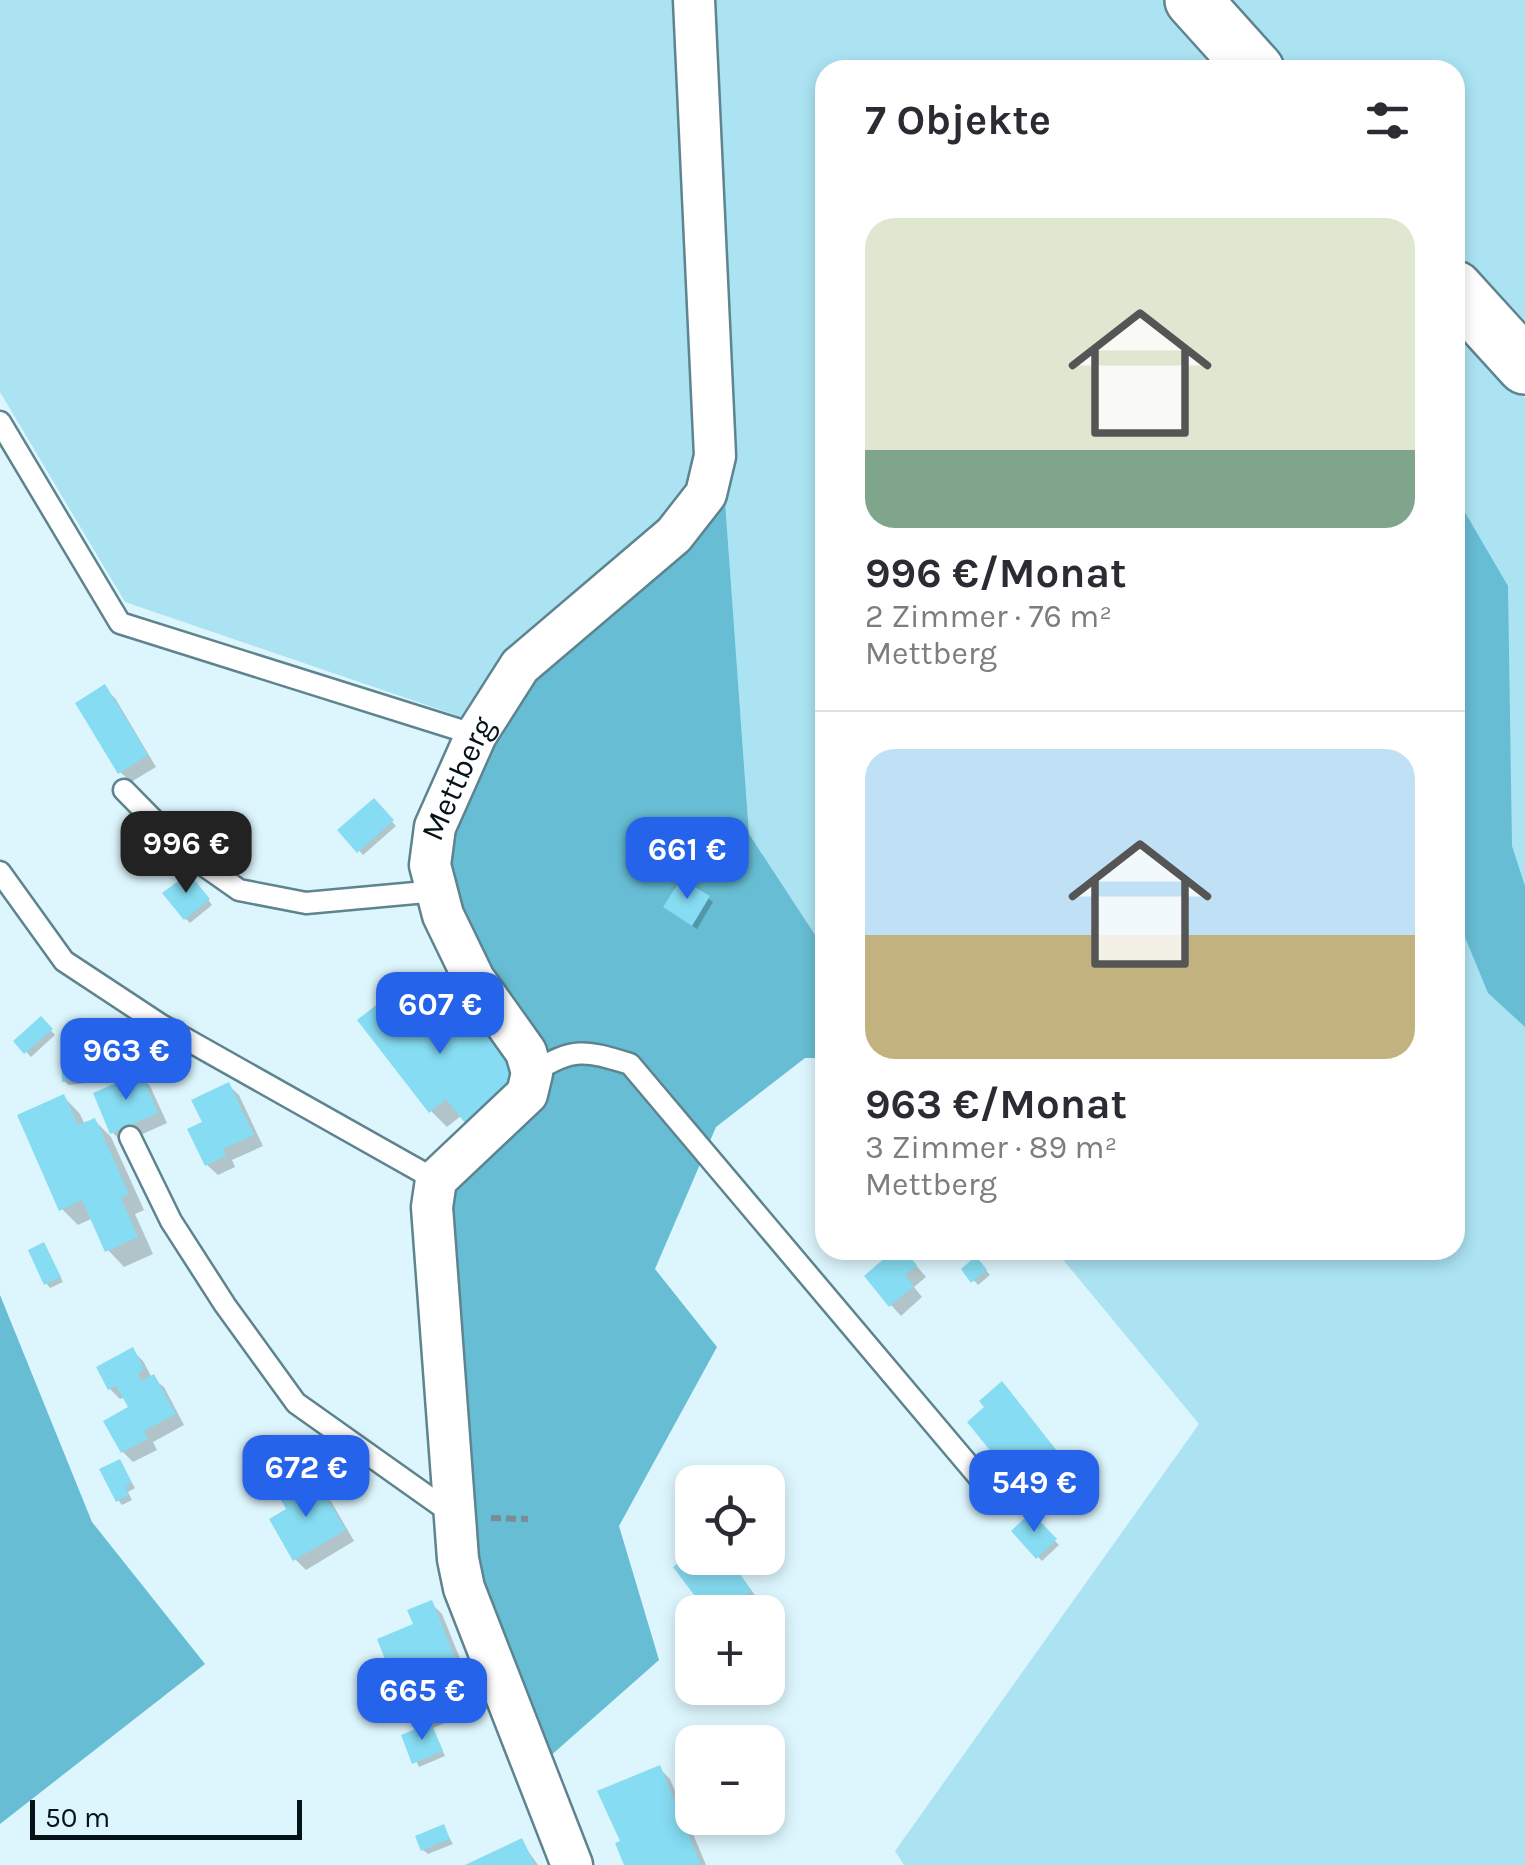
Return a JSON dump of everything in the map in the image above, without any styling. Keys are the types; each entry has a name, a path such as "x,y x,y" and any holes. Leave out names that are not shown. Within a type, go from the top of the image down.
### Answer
{"main road":[{"path":"1193,0 1247,60"},
{"path":"1465,300 1525,366"}],"street":[{"name":"Mettberg","path":"532,1073 526,1052 474,979 442,915 430,864 435,827 476,735 520,666 674,534 706,494 715,456 694,0"},
{"path":"532,1073 527,1094 436,1180 432,1207 458,1559 464,1588 572,1865"}],"lane":[{"path":"0,422 120,623 476,735"},
{"path":"124,790 185,852 238,890 306,903 437,891"},
{"path":"0,872 64,960 161,1025 436,1180"},
{"path":"532,1073 556,1058 587,1051 630,1064 999,1501"},
{"path":"130,1137 171,1221 225,1305 296,1403 455,1516"}],"shaded area":[{"path":"0,0 685,0 699,491 473,721 125,602 0,392"},
{"path":"703,0 1170,0 1224,60 815,60 815,935 749,834 722,459"},
{"path":"1222,0 1525,0 1525,335 1465,269 1465,60 1276,60"},
{"path":"1465,330 1525,398 1525,1865 904,1865 895,1851 1199,1424 1063,1260 1465,1260"},
{"path":"722,459 749,834 815,935 815,1058 805,1058 716,1127 655,1269 717,1347 619,1526 659,1660 548,1758 469,1567 450,1181 532,1106 453,911 444,827 484,737"},
{"path":"1465,512 1508,586 1512,846 1525,886 1525,1027 1488,993 1465,937"},
{"path":"0,1295 92,1522 205,1664 0,1824"}],"building":[{"path":"105,684 148,755 118,774 75,703"},
{"path":"374,798 394,820 357,853 337,830"},
{"path":"189,873 210,899 184,920 162,893"},
{"path":"681,879 710,896 692,926 663,907"},
{"path":"398,988 434,1035 453,1019 458,1025 472,1014 522,1078 465,1123 446,1099 429,1113 357,1020"},
{"path":"41,1016 53,1029 24,1054 13,1041"},
{"path":"61,1044 78,1044 82,1079 62,1082"},
{"path":"141,1072 158,1113 110,1134 93,1093"},
{"path":"229,1082 254,1135 223,1149 226,1156 205,1166 187,1129 202,1122 191,1100"},
{"path":"64,1094 78,1125 95,1118 129,1194 121,1198 138,1237 105,1252 82,1200 59,1211 17,1115"},
{"path":"44,1242 61,1277 44,1285 28,1250"},
{"path":"882,1260 912,1260 917,1265 905,1275 914,1286 889,1307 864,1276"},
{"path":"971,1260 979,1260 987,1270 971,1283 961,1269"},
{"path":"133,1347 144,1369 138,1373 141,1381 154,1374 176,1414 144,1431 148,1439 121,1453 103,1421 128,1407 116,1386 108,1390 96,1367"},
{"path":"1002,1381 1068,1465 1029,1499 967,1422 984,1407 979,1401"},
{"path":"120,1459 132,1483 125,1487 129,1495 116,1502 99,1469"},
{"path":"315,1478 346,1530 293,1561 269,1519 286,1509 280,1498"},
{"path":"1031,1512 1057,1539 1036,1559 1011,1531"},
{"path":"679,1575 740,1575 752,1591 746,1595 694,1595"},
{"path":"432,1600 471,1698 424,1717 407,1676 394,1682 377,1639 413,1624 407,1610"},
{"path":"431,1723 443,1751 412,1764 401,1735"},
{"path":"660,1765 675,1802 675,1835 689,1835 701,1865 624,1865 615,1843 620,1841 597,1791"},
{"path":"444,1824 450,1839 421,1851 415,1836"},
{"path":"522,1838 535,1865 465,1865"}]}
